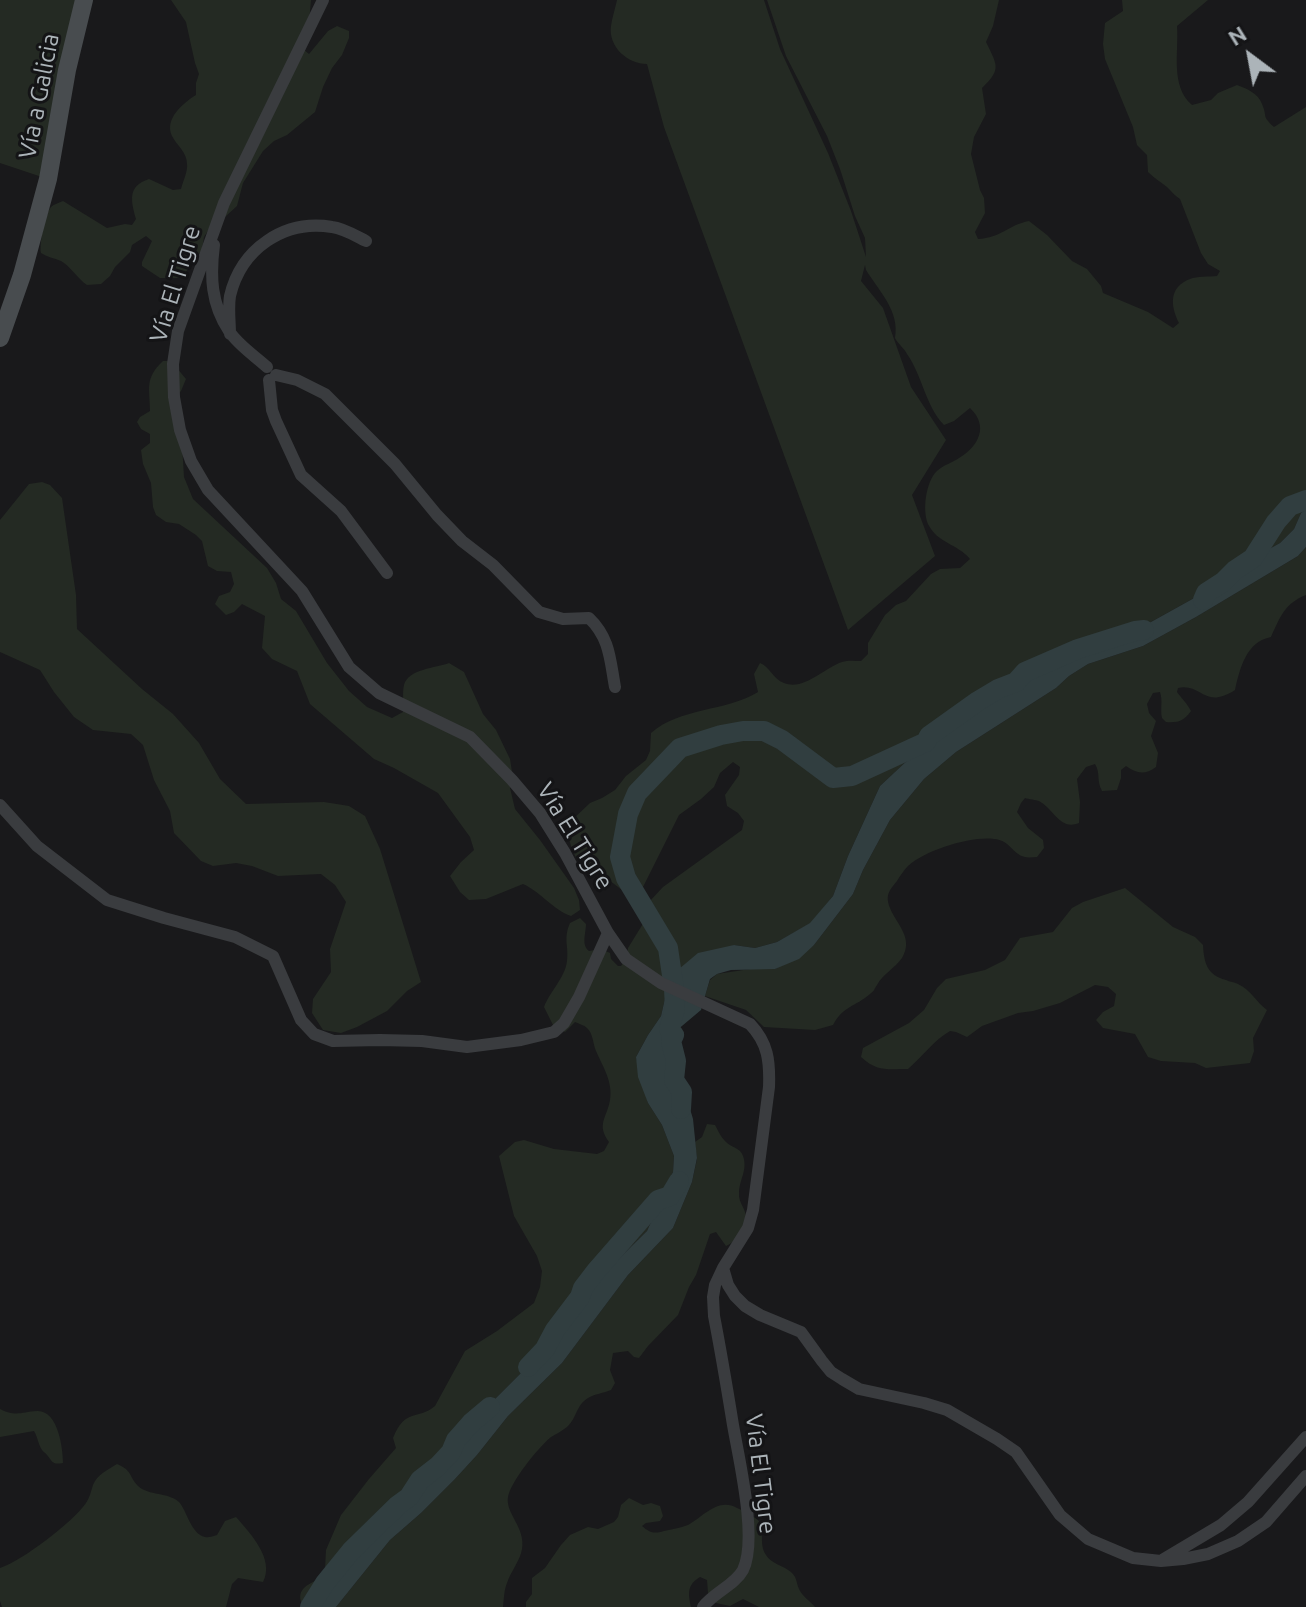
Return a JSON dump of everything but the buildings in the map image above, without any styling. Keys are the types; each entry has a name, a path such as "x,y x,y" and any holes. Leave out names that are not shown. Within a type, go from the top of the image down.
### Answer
{"street":[{"name":"Vía a Galicia","path":"0,338 22,275 48,179 67,70 84,0"},
{"name":"Vía El Tigre","path":"323,0 224,203 178,331 173,364 178,419 191,461 208,490 302,591 349,667 379,693 470,737 512,780 540,813 626,959 661,983 750,1024 765,1044 770,1071 753,1210 748,1228 715,1285 713,1297 747,1506 749,1551 742,1572 703,1607"},
{"path":"224,203 210,273 216,305 230,334 271,374 297,380 325,394 395,464 462,541 493,565 539,612 563,619 589,618 599,628 608,646 615,687"},
{"path":"230,334 230,297 242,265 267,239 299,226 334,227 366,241"},
{"path":"271,374 272,410 301,475 341,511 387,573"},
{"path":"0,805 37,846 107,900 235,937 273,956 301,1020 314,1034 333,1041 422,1041 467,1047 554,1032 564,1023 579,997 608,933"},
{"path":"723,1268 728,1285 745,1306 801,1332 831,1372 859,1389 947,1410 968,1421 1016,1452 1060,1515 1088,1539 1133,1558 1161,1561 1183,1559 1208,1554 1238,1541 1266,1522 1306,1476"},
{"path":"1161,1561 1221,1525 1248,1502 1306,1437"}],"shaded area":[{"path":"0,0 84,0 48,179 0,163"},
{"path":"171,0 311,0 303,49 309,54 328,31 337,26 349,31 349,38 323,87 315,112 263,151 243,183 237,206 213,223 204,237 202,250 183,276 160,278 142,266 152,241 146,236 132,245 130,252 101,284 87,285 64,263 41,253 43,229 51,207 63,201 107,228 132,225 136,219 132,195 137,186 149,179 173,190 181,189 185,176 187,160 170,130 173,118 181,107 196,95 199,74 186,22"},
{"path":"617,0 764,0 780,49 828,153 866,257 865,238 840,169 827,136 786,56 767,0 999,0 986,42 996,66 993,76 982,88 986,114 974,137 971,154 984,198 985,213 975,232 978,239 1029,221 1072,261 1087,269 1103,293 1148,312 1173,328 1179,323 1173,303 1178,287 1193,278 1217,276 1220,271 1208,264 1201,253 1180,199 1148,172 1147,155 1137,145 1133,127 1105,59 1105,23 1123,11 1122,0 1208,0 1177,26 1178,79 1192,105 1211,100 1218,93 1237,85 1258,97 1266,118 1274,127 1306,107 1306,509 1294,529 1280,543 1253,558 1223,582 1151,622 978,701 927,742 880,786 833,896 811,923 777,942 755,948 734,945 666,994 661,1016 636,1057 648,1103 662,1125 674,1156 673,1172 647,1231 580,1297 545,1349 471,1423 451,1452 339,1567 313,1601 302,1604 302,1590 322,1578 326,1550 341,1515 396,1448 393,1438 398,1428 407,1418 435,1406 465,1351 534,1303 542,1271 514,1216 499,1156 515,1142 524,1140 554,1149 597,1154 604,1151 609,1142 603,1126 610,1087 591,1033 575,1022 565,1032 553,1025 544,1007 566,967 570,923 580,918 586,924 585,942 589,951 601,949 610,953 611,959 621,966 644,922 649,902 663,887 742,830 744,821 727,806 725,795 739,775 740,767 733,762 720,773 714,787 679,815 643,887 622,890 578,861 568,835 571,821 590,803 615,790 626,776 646,760 651,733 663,725 758,692 754,674 760,663 780,681 791,685 806,681 842,662 861,661 868,654 868,643 885,615 906,601 931,574 940,569 960,568 970,559 932,530 926,518 925,504 933,476 972,448 979,435 979,422 970,408 944,425 938,417 912,363 895,338 896,328 891,310 865,265 861,281 883,308 911,387 946,440 912,495 935,556 848,630 664,127 647,64 626,58 613,41 611,26"},
{"path":"163,361 171,361 186,379 173,399 182,444 184,477 193,499 267,568 281,599 296,611 327,663 349,691 367,707 392,718 403,712 404,685 411,676 449,663 464,672 483,714 496,730 510,759 513,778 510,788 515,809 574,888 580,910 571,916 523,884 486,899 469,900 450,876 474,850 470,837 438,793 374,759 310,704 297,671 272,659 262,648 265,616 242,604 226,615 215,604 219,596 230,592 234,584 231,572 217,571 208,566 202,541 196,535 156,515 151,483 143,464 141,450 150,443 150,434 141,429 137,422 150,411 151,379"},
{"path":"42,482 50,485 62,498 76,595 77,629 173,714 199,743 220,779 246,804 324,802 349,806 365,816 380,849 421,982 387,1011 341,1033 323,1030 312,1013 313,999 331,972 330,949 346,902 335,885 321,874 278,876 252,866 236,863 213,866 201,861 174,833 170,811 154,780 143,745 131,734 93,730 74,717 40,670 0,652 0,520 29,484"},
{"path":"1306,509 1306,547 1298,556 1143,646 1088,664 956,752 924,779 890,820 853,894 814,945 799,959 775,969 731,970 710,979 701,1010 676,1031 667,1056 670,1073 688,1102 693,1119 697,1158 692,1182 673,1228 628,1275 562,1363 508,1416 455,1479 390,1540 336,1607 310,1607 339,1567 451,1452 471,1423 545,1349 580,1297 647,1231 673,1172 674,1156 638,1077 636,1057 661,1016 666,994 679,969 698,953 734,945 755,948 777,942 810,923 833,896 880,786 927,742 978,701 1062,656 1151,622 1223,582 1253,558 1280,543 1294,529"},
{"path":"1306,547 1306,595 1288,607 1271,637 1250,650 1235,690 1210,697 1186,687 1178,688 1177,692 1191,711 1174,722 1166,722 1162,718 1160,692 1153,693 1147,704 1149,713 1156,721 1151,736 1158,753 1156,767 1141,772 1126,766 1121,770 1117,790 1102,791 1095,764 1086,767 1077,779 1079,823 1072,825 1062,822 1039,801 1025,798 1017,812 1028,828 1043,840 1044,848 1037,857 1025,857 1004,842 984,839 937,850 908,866 888,896 890,908 905,938 902,958 873,991 845,1010 833,1025 815,1030 764,1027 746,1010 705,996 710,980 717,974 775,969 814,945 853,894 890,820 924,779 956,752 1088,664 1143,646 1298,556"},
{"path":"1125,888 1173,927 1195,937 1203,945 1206,963 1211,971 1243,987 1267,1010 1253,1038 1254,1051 1250,1063 1206,1068 1195,1063 1148,1057 1135,1034 1103,1028 1096,1020 1114,1006 1116,994 1108,987 1095,985 1060,1003 982,1026 967,1037 950,1031 908,1069 878,1067 861,1057 863,1048 909,1023 924,1010 946,979 985,970 1005,960 1020,938 1053,932 1072,908"},
{"path":"707,1124 715,1125 723,1139 743,1156 739,1196 746,1214 744,1226 726,1246 716,1232 710,1234 678,1315 639,1358 628,1351 613,1353 610,1370 615,1383 611,1390 584,1401 570,1423 546,1442 519,1474 510,1490 508,1503 521,1534 522,1549 506,1586 503,1607 336,1607 390,1540 455,1479 508,1416 562,1363 628,1275 673,1228 692,1182 697,1159 695,1142 702,1137"},
{"path":"0,1409 15,1413 44,1412 50,1417 58,1431 63,1463 52,1461 42,1450 34,1431 0,1437"},
{"path":"117,1464 128,1471 142,1489 179,1502 200,1535 217,1535 225,1521 236,1517 263,1556 266,1573 263,1582 238,1578 232,1584 226,1607 2,1607 0,1568 59,1530 86,1503 97,1478"},
{"path":"629,1498 643,1505 651,1503 660,1506 663,1516 660,1521 642,1526 652,1532 688,1525 717,1506 730,1505 751,1515 760,1524 766,1555 792,1573 800,1592 815,1607 759,1607 743,1599 730,1606 716,1603 708,1593 707,1580 700,1577 690,1590 691,1607 526,1607 532,1594 532,1578 545,1568 570,1535 588,1527 598,1529 614,1522 621,1505"}],"waterway":[{"path":"1203,600 1206,593 1253,558 1290,506 1306,500"},
{"path":"681,1109 682,1092 674,1080 676,1061 671,1041 674,1035 669,1029 675,1009 668,948 626,878 620,857 628,814 637,793 680,748 721,735 764,731 782,740 833,778 852,776 926,742 929,736 978,701 1016,682 1025,672 1078,649 1144,630"},
{"path":"528,1367 545,1349 596,1271 658,1200 670,1196 679,1181"},
{"path":"310,1607 351,1551 409,1497 420,1480 451,1452 456,1440 471,1423 490,1407"}]}
